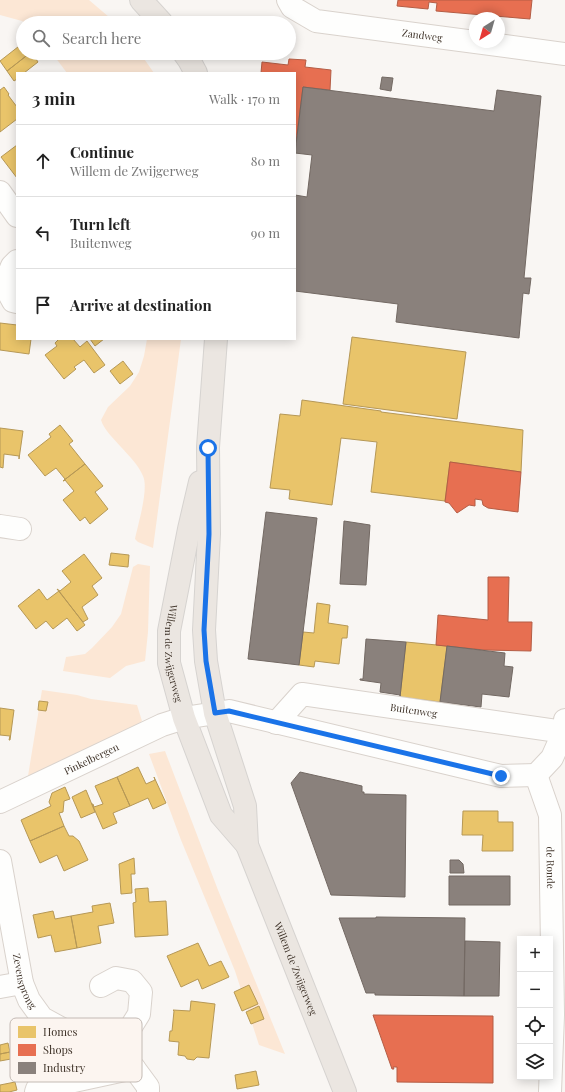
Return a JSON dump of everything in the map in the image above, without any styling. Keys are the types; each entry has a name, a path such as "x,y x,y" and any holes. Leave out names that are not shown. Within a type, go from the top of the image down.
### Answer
{"main road":[{"path":"141,0 156,16"},
{"path":"189,60 195,72"},
{"name":"Willem de Zwijgerweg","path":"216,340 208,448 209,534 204,630 206,661 215,713 245,806 247,845 345,1092"},
{"name":"Willem de Zwijgerweg","path":"208,448 189,529 170,631 169,663 184,718 221,815 247,845"}],"street":[{"name":"Zandweg","path":"288,0 292,7 316,21 565,54"},
{"path":"0,192 16,215"},
{"path":"16,262 12,266 4,285 13,301 16,302"},
{"name":"Buitenweg","path":"276,723 302,694 565,728"},
{"path":"215,713 229,711 501,776 536,775 552,758 565,728"},
{"name":"Pinkelbergen","path":"0,802 162,725 184,718 215,713"},
{"name":"de Ronde","path":"536,775 550,815 559,1015 550,1092"},
{"name":"Zevensprong","path":"0,861 22,983 28,1000 42,1018"},
{"path":"101,986 116,978 132,981 141,992 139,1014 137,1018"},
{"path":"0,987 22,983"},
{"name":"Zevensprong","path":"142,1079 148,1087 148,1092"},
{"path":"36,1092 37,1089 69,1082"}],"shaded area":[{"path":"0,0 89,0 108,16 16,16 16,19 0,15"},
{"path":"57,60 145,60 153,72 66,72"},
{"path":"147,340 181,340 153,548 138,542 135,539 144,498 145,482 143,476 133,460 112,438 102,424 101,420 108,407 130,386 139,372"},
{"path":"138,564 150,566 148,632 145,661 126,666 110,678 63,671 66,657 85,654 112,627 121,614 133,567"},
{"path":"42,690 77,695 91,699 137,705 142,721 133,728 28,776"},
{"path":"165,751 218,890 285,1054 259,1045 235,971 181,840 149,754"}],"building: Homes":[{"path":"16,48 16,60 21,60 7,71 0,61"},
{"path":"21,60 37,60 38,62 25,72 16,72 16,80 14,81 7,71"},
{"path":"4,87 16,106 16,120 0,132 0,90"},
{"path":"16,146 16,177 1,157"},
{"path":"0,323 16,325 16,340 31,340 29,354 0,350"},
{"path":"352,337 466,352 457,419 343,404"},
{"path":"58,340 74,340 80,347 87,341 105,365 94,373 84,360 74,367 76,369 64,379 45,355 57,346 55,343"},
{"path":"91,340 103,340 95,346"},
{"path":"123,361 133,374 120,384 110,371"},
{"path":"302,400 381,412 523,430 521,472 450,462 445,501 371,492 377,442 341,438 332,505 289,499 290,490 270,488 280,414 300,416"},
{"path":"60,425 73,441 69,444 85,464 63,481 65,479 56,468 45,476 28,455 51,437 49,434"},
{"path":"0,428 23,431 19,459 19,456 4,454 3,468 0,467"},
{"path":"85,464 103,486 95,492 108,509 90,524 85,517 80,521 63,500 74,491 65,480 63,481"},
{"path":"111,553 129,555 128,567 109,565"},
{"path":"84,554 102,578 92,586 98,595 82,607 88,619 83,622 57,589 60,591 71,582 62,571"},
{"path":"39,589 47,600 59,591 85,625 77,631 67,618 53,629 46,621 36,629 18,606"},
{"path":"317,603 330,605 328,623 348,626 347,638 342,638 339,664 315,661 314,667 299,665 303,632 314,633"},
{"path":"406,642 447,646 440,702 400,697"},
{"path":"39,701 48,702 46,711 38,710"},
{"path":"0,708 14,710 10,740 10,736 0,735"},
{"path":"138,767 146,784 155,780 154,777 166,803 153,809 148,798 130,806 117,777"},
{"path":"117,777 130,806 113,813 117,823 103,829 92,804 94,807 103,804 95,786"},
{"path":"65,787 70,799 64,801 63,812 59,813 64,826 30,841 21,820 51,806 49,802 52,793"},
{"path":"86,790 95,812 81,818 72,797"},
{"path":"463,811 498,811 498,822 513,822 513,851 482,851 483,835 462,835"},
{"path":"64,826 69,836 73,836 79,841 88,860 64,871 57,855 40,863 30,841"},
{"path":"134,858 135,874 131,874 132,893 121,894 119,864"},
{"path":"148,888 149,902 166,901 168,935 135,937 133,903 136,902 135,889"},
{"path":"110,903 114,923 98,926 101,943 77,948 71,916 93,912 92,906"},
{"path":"53,911 55,919 71,916 77,948 55,952 51,935 38,938 33,915"},
{"path":"198,943 209,966 221,961 229,977 202,989 198,979 181,987 167,956"},
{"path":"249,985 258,1004 242,1011 234,992"},
{"path":"191,1001 215,1004 209,1058 197,1057 194,1060 187,1059 185,1056 178,1055 179,1042 169,1041 170,1031 172,1031 173,1010 190,1011"},
{"path":"259,1006 264,1019 251,1024 246,1012"},
{"path":"8,1043 10,1052 0,1054 0,1045"},
{"path":"10,1052 10,1059 0,1061 0,1054"},
{"path":"256,1071 259,1085 237,1089 235,1075"},
{"path":"15,1082 17,1090 0,1092 0,1085"}],"building: Shops":[{"path":"398,0 532,0 530,19 505,17 505,12 469,12 469,14 436,11 437,3 429,2 428,9 397,6"},
{"path":"289,60 306,60 305,67 331,70 330,90 303,87 296,142 296,72 261,72 262,62 288,65"},
{"path":"450,462 521,472 518,512 488,508 483,505 482,500 475,499 475,506 469,505 457,513 449,503 445,502"},
{"path":"488,577 509,577 508,622 532,622 531,651 484,650 436,645 438,615 488,620"},
{"path":"373,1015 493,1016 493,1083 397,1082 397,1067 393,1067 394,1069 392,1069"}],"building: Industry":[{"path":"382,77 393,78 391,91 380,89"},
{"path":"303,87 494,111 497,90 541,96 524,278 531,278 529,294 523,293 519,338 396,322 398,304 296,291 296,195 307,197 312,155 296,153"},
{"path":"266,512 317,518 299,665 248,659"},
{"path":"344,521 370,525 366,585 340,584"},
{"path":"366,639 406,642 400,697 400,695 380,692 381,683 360,680 363,679"},
{"path":"447,646 505,653 504,666 513,667 509,697 482,694 481,707 440,702"},
{"path":"300,772 362,786 362,792 364,792 364,794 406,795 405,897 331,895 291,783"},
{"path":"450,860 459,860 463,864 464,873 450,873"},
{"path":"449,876 510,876 510,905 449,905"},
{"path":"339,918 465,918 464,996 375,995 375,993 366,993"},
{"path":"465,941 500,942 499,996 464,996"}],"route":[{"path":"208,448 209,534 204,630 206,661 215,713 229,711 501,776"}]}
